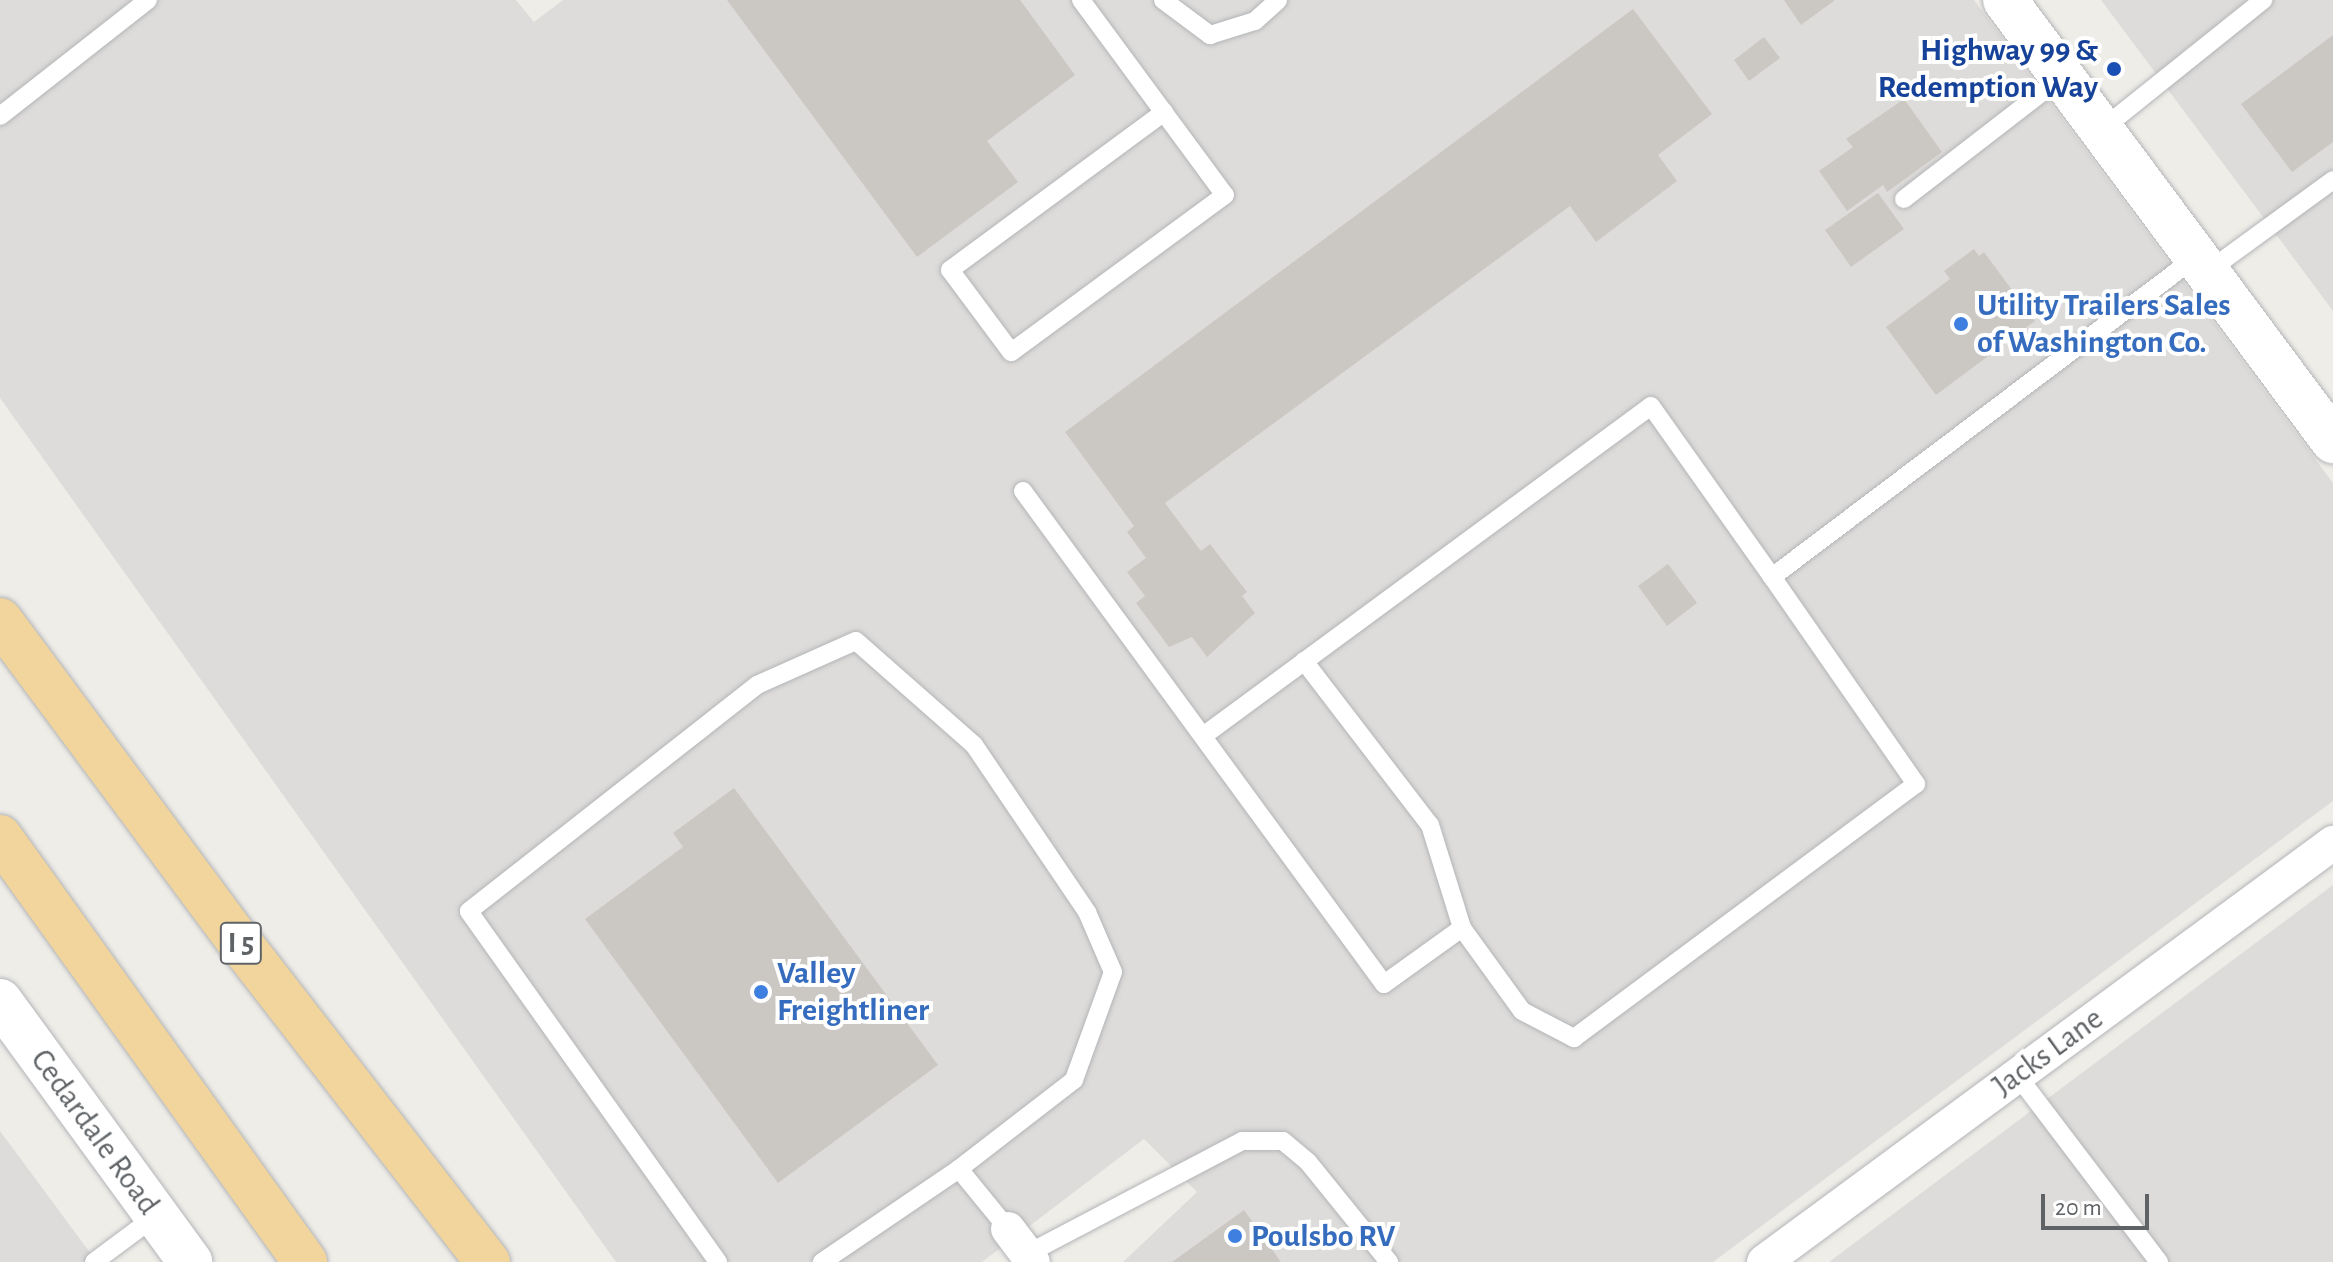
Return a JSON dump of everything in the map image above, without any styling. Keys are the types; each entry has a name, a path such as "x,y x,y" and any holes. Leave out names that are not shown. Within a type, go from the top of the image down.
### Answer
{"highway":[{"name":"I 5","path":"0,620 241,944 488,1262"},
{"path":"0,837 305,1262"}],"street":[{"path":"2005,0 2333,441"},
{"name":"Jacks Lane","path":"1764,1262 2333,843"},
{"name":"Cedardale Road","path":"0,1001 190,1262"}],"lane":[{"path":"0,116 148,0"},
{"path":"1081,0 1164,112 1225,195 1011,352 950,270 1164,112"},
{"path":"1163,0 1210,35 1255,21 1278,0"},
{"path":"2101,130 2263,0"},
{"path":"1904,199 2062,77"},
{"path":"1772,577 2202,265 2333,180"},
{"path":"1203,736 1304,661 1651,406 1916,784 1574,1038 1522,1011 1462,928 1430,825 1304,661"},
{"path":"1023,491 1384,984 1462,928"},
{"path":"718,1262 469,911 757,685 856,641 974,745 1087,912 1113,972 1074,1080 959,1169 822,1262"},
{"path":"2017,1075 2159,1262"},
{"path":"959,1169 1023,1248 1242,1141 1283,1141 1308,1162 1389,1262"},
{"path":"94,1262 156,1216"}],"shaded area":[{"path":"0,0 516,0 534,22 563,0 1974,0 2333,483 2333,801 1713,1262 1123,1262 1197,1192 1144,1139 982,1262 616,1262 0,398"},
{"path":"2101,0 2333,0 2333,311 2310,280"},
{"path":"2333,885 2333,1262 1829,1262"},
{"path":"0,1131 97,1262 0,1262"}],"building":[{"path":"727,0 1020,0 1075,75 987,141 1018,182 917,257"},
{"path":"1784,0 1835,0 1801,25"},
{"path":"1633,9 1712,114 1658,155 1677,181 1596,242 1570,206 1165,503 1201,551 1210,544 1247,592 1242,596 1255,613 1207,657 1192,637 1169,647 1136,603 1145,596 1127,572 1146,558 1127,532 1134,526 1065,432"},
{"path":"2333,35 2333,142 2292,172 2241,104"},
{"path":"1764,37 1780,58 1749,81 1734,60"},
{"path":"1904,99 1942,152 1887,192 1883,185 1847,211 1819,171 1853,147 1846,139"},
{"path":"1878,193 1904,229 1851,267 1825,230"},
{"name":"Utility Trailers Sales of Washington Co.","path":"1974,249 1979,256 1984,252 2035,321 1936,395 1886,327 1950,279 1944,271"},
{"path":"1668,564 1697,603 1667,626 1638,586"},
{"name":"Valley Freightliner","path":"734,788 938,1065 778,1183 585,919 683,847 673,833"},
{"name":"Poulsbo RV","path":"1244,1210 1281,1262 1172,1262"}],"place":[{"name":"Highway 99 & Redemption Way","path":"2114,69"},
{"name":"Utility Trailers Sales of Washington Co.","path":"1961,324"},
{"name":"Valley Freightliner","path":"761,992"},
{"name":"Poulsbo RV","path":"1235,1236"}]}
